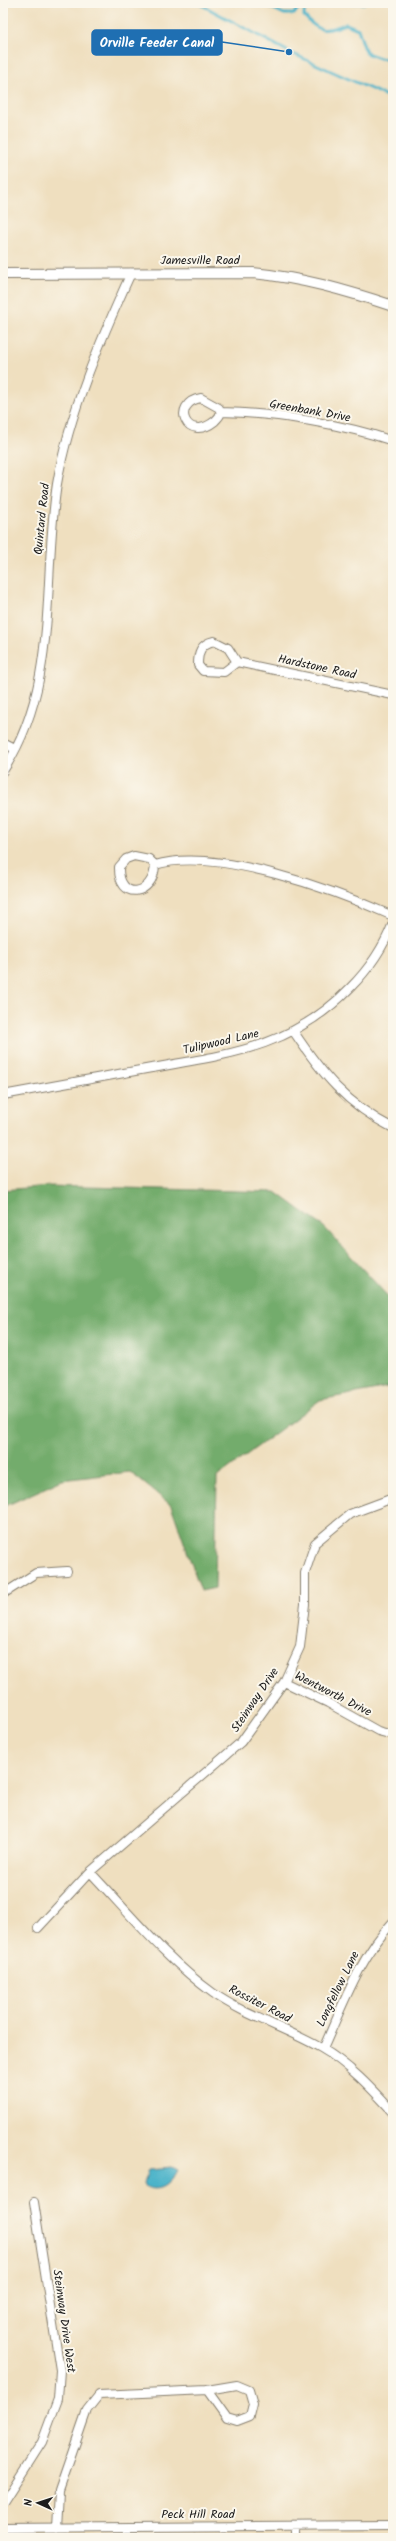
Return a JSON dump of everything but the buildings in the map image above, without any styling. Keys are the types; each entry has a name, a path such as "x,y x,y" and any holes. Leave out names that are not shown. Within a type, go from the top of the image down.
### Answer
{"street":[{"name":"Quintard Road","path":"3,771 28,722 43,664 51,540 64,450 82,394 131,273"},
{"name":"Jamesville Road","path":"3,274 253,273 293,277 337,287 393,306"},
{"path":"201,398 210,401 219,408 221,412 207,427 197,429 189,424 184,417 188,402 201,398"},
{"name":"Greenbank Drive","path":"221,412 278,417 346,429 393,441"},
{"path":"214,641 228,648 236,662 224,672 203,672 198,665 198,654 205,644 214,641"},
{"name":"Hardstone Road","path":"236,662 393,696"},
{"path":"3,743 15,749"},
{"path":"130,858 149,859 155,865 150,884 142,890 132,891 124,888 119,878 119,867 130,858"},
{"path":"155,865 169,861 187,860 218,863 287,877 347,896 393,916"},
{"name":"Tulipwood Lane","path":"3,1095 247,1050 294,1032 338,1001 363,976 385,945 393,923"},
{"path":"294,1032 319,1070 341,1093 360,1109 393,1128"},
{"name":"Steinway Drive","path":"90,1872 241,1742 284,1682 300,1647 306,1604 305,1573 315,1543 350,1514 393,1498"},
{"path":"3,1594 36,1573 67,1571"},
{"name":"Wentworth Drive","path":"284,1682 328,1703 378,1731 393,1735"},
{"path":"38,1928 90,1872"},
{"name":"Rossiter Road","path":"90,1872 186,1971 213,1993 246,2012 323,2049 365,2082 393,2112"},
{"name":"Longfellow Lane","path":"323,2049 357,1972 378,1938 393,1922"},
{"name":"Steinway Drive West","path":"3,2503 42,2442 58,2399 60,2370 34,2202"},
{"path":"57,2528 59,2491 78,2442 87,2410 98,2395 207,2390 237,2385 249,2390 253,2404 250,2416 236,2421 227,2418 207,2390"},
{"name":"Peck Hill Road","path":"3,2528 393,2525"},
{"path":"295,2526 295,2538"}],"green space":[{"path":"48,1186 276,1192 324,1227 393,1302 393,1386 320,1400 217,1477 215,1588 201,1591 171,1505 130,1472 62,1480 3,1507 3,1190"}],"water":[{"path":"172,2167 178,2170 169,2183 156,2189 146,2187 144,2183 148,2169"}],"waterway":[{"path":"198,3 289,52 393,99"},
{"path":"261,3 284,14 294,14 302,3"},
{"path":"305,3 304,16 314,26 323,29 332,29 346,24 358,29 366,53 380,58 393,60"},
{"path":"351,3 365,3"}],"place":[{"name":"Orville Feeder Canal","path":"289,52"}]}
